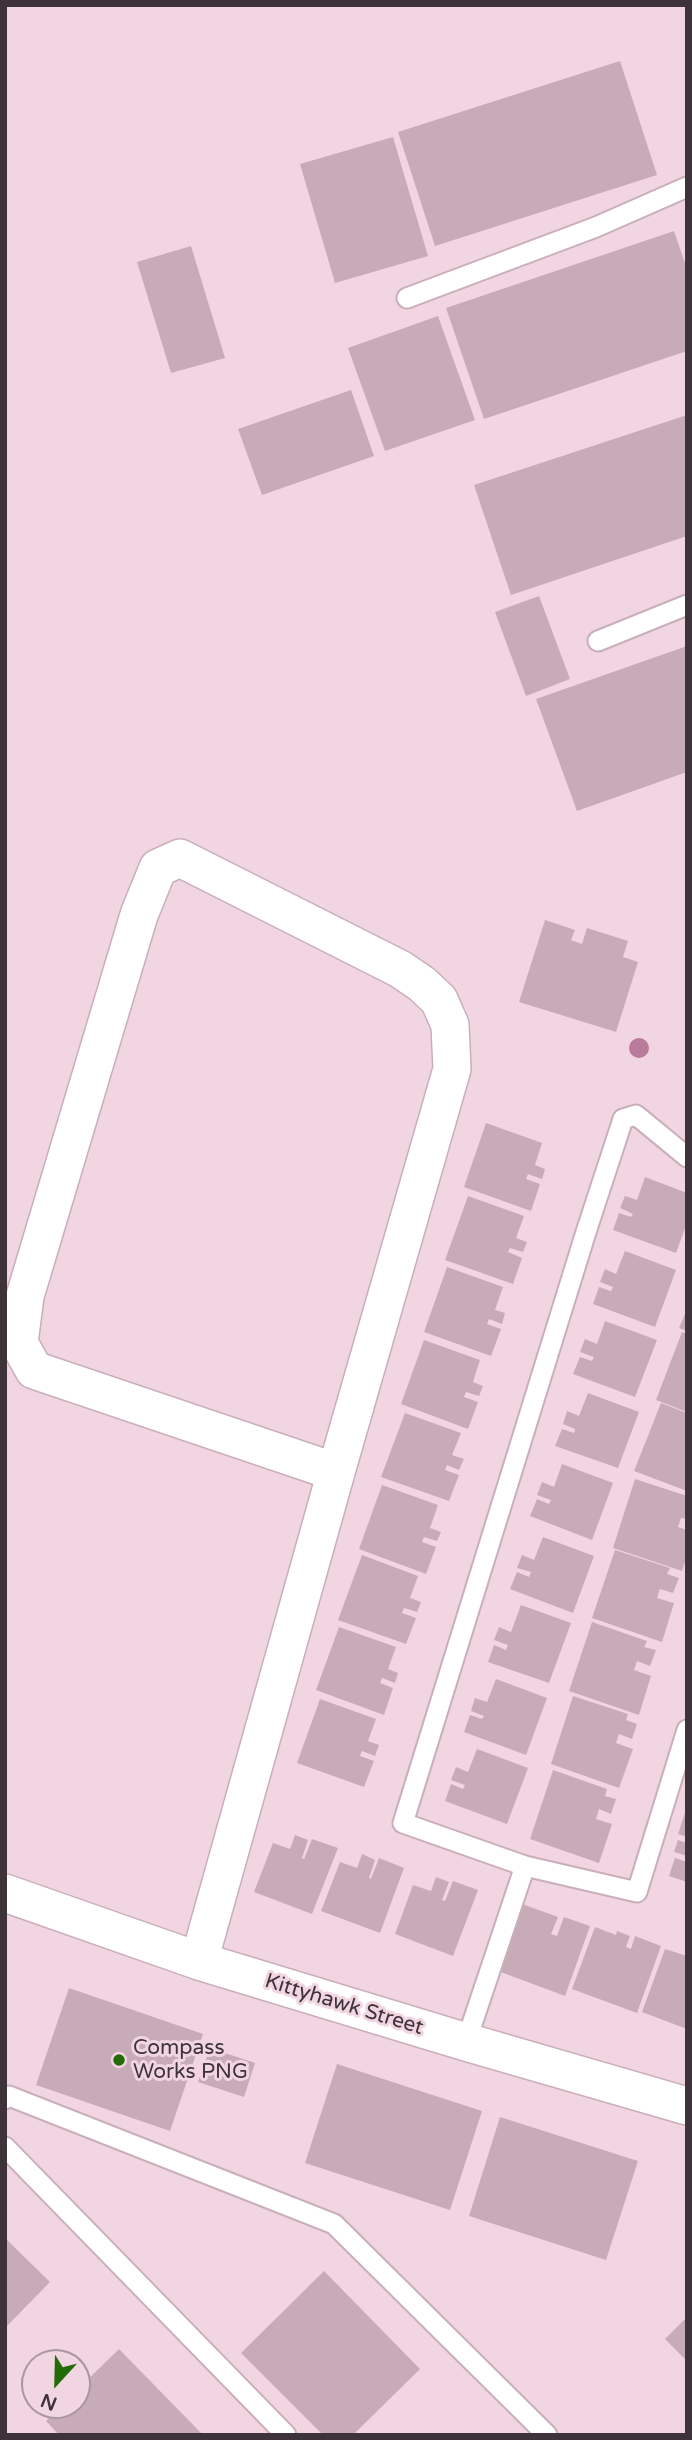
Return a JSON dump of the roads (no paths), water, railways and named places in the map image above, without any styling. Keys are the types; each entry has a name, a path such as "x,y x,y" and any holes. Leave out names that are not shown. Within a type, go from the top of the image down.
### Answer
{"street":[{"path":"199,1961 452,1069 450,1025 439,1000 400,969 180,858 158,868 138,915 25,1296 19,1343 34,1370 336,1472"},
{"name":"Kittyhawk Street","path":"5,1893 199,1961 687,2106"}],"lane":[{"path":"407,298 596,227 687,187"},
{"path":"598,641 687,606"},
{"path":"687,1157 636,1115 623,1119 403,1823 525,1866 637,1892 687,1730"},
{"path":"466,2042 525,1866"},
{"path":"5,2099 9,2096 334,2224 547,2435"},
{"path":"5,2147 286,2435"}],"place":[{"name":"Compass Works PNG","path":"119,2060"}]}
